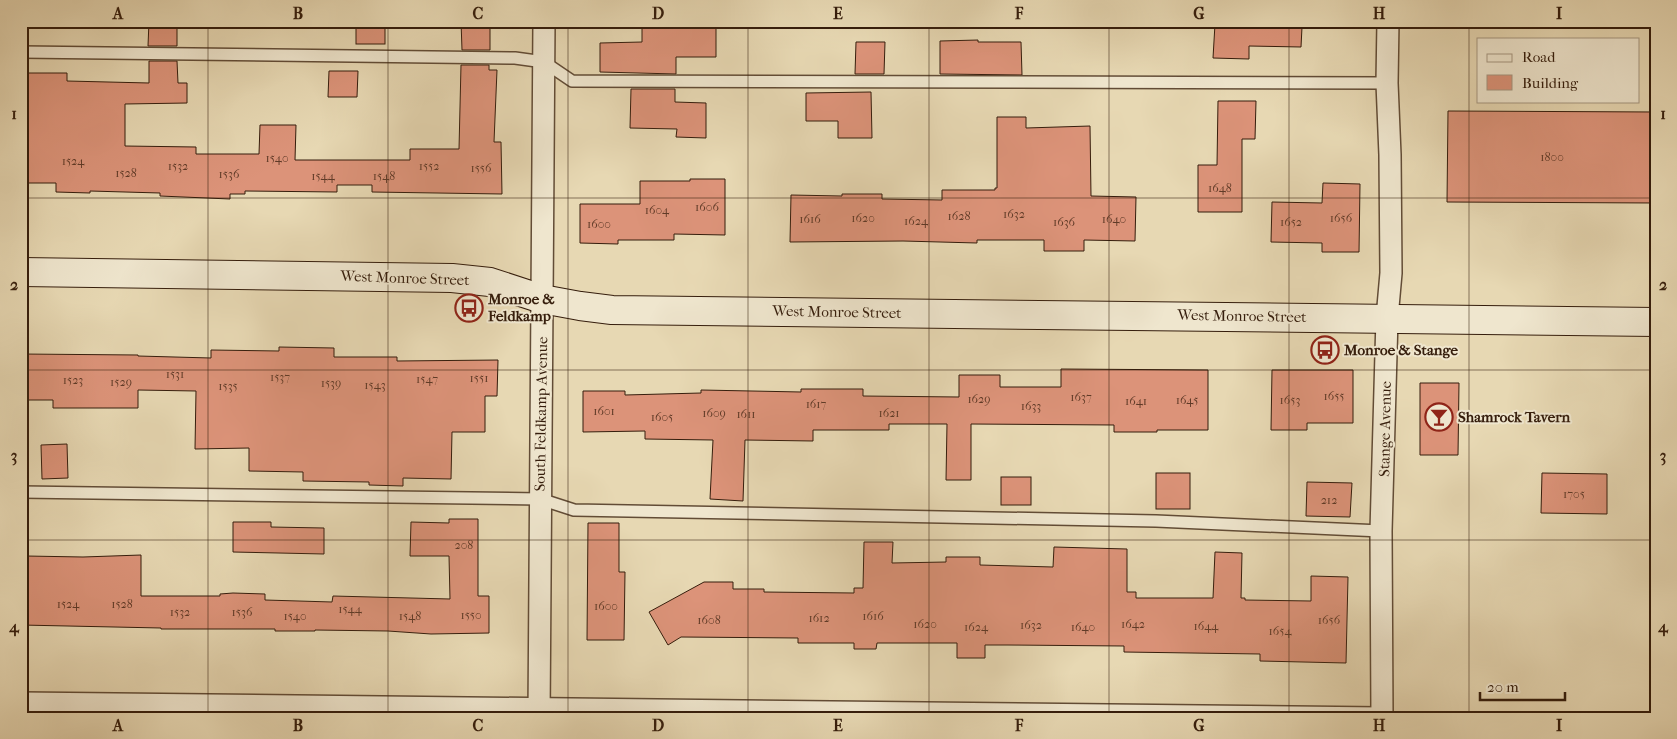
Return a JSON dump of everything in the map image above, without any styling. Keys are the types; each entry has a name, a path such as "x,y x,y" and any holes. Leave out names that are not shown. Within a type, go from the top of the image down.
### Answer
{"street":[{"name":"South Feldkamp Avenue","path":"539,713 544,21"},
{"name":"Stange Avenue","path":"1382,718 1382,531 1387,318 1391,273 1387,83 1388,21"},
{"name":"West Monroe Street","path":"21,272 452,278 490,282 542,298 612,310 1656,322"},
{"path":"21,703 539,713 1382,718"}],"lane":[{"path":"21,52 515,58 544,62 572,81 1387,83"},
{"path":"21,492 540,499 574,510 1156,521 1382,531"}],"building":[{"path":"149,21 177,21 177,46 148,46"},
{"path":"356,21 385,21 385,44 356,44"},
{"path":"461,21 490,21 490,50 462,50"},
{"path":"1254,21 1284,21 1284,26 1302,27 1301,47 1249,46 1249,59 1213,58 1215,24 1254,25"},
{"path":"642,25 716,25 716,57 676,57 676,74 600,72 600,43 642,42"},
{"path":"978,40 978,42 1021,42 1022,75 940,74 940,41"},
{"path":"856,42 885,42 884,74 855,74"},
{"path":"149,61 177,61 178,83 187,83 187,103 125,104 125,146 196,147 196,154 259,154 260,125 296,125 295,160 410,160 410,149 459,149 461,65 489,65 489,70 497,70 494,142 501,142 502,194 372,192 372,185 337,185 337,192 245,191 245,194 230,194 230,199 160,196 160,193 56,192 56,183 21,183 21,73 67,73 67,81 149,83"},
{"path":"329,71 358,71 357,97 328,97"},
{"path":"631,89 675,89 675,102 706,103 706,138 676,137 677,129 630,128"},
{"path":"871,92 872,138 838,138 838,121 806,121 806,93"},
{"path":"1218,101 1256,101 1255,139 1242,139 1242,212 1198,212 1198,165 1217,165"},
{"path":"1448,111 1656,112 1656,203 1447,202"},
{"path":"997,117 1026,117 1026,128 1090,126 1091,196 1136,197 1135,241 1084,240 1084,251 1044,251 1044,240 977,240 977,243 903,241 790,242 791,195 842,196 842,194 882,194 882,199 942,200 942,190 995,190 997,188"},
{"path":"690,179 725,179 725,235 674,234 674,240 618,240 618,244 580,243 580,204 640,204 640,181 690,181"},
{"path":"1323,183 1360,184 1359,252 1322,252 1322,243 1271,242 1272,202 1322,203"},
{"path":"279,347 334,348 334,357 397,357 397,361 498,360 497,396 485,396 485,432 452,432 451,479 403,478 403,486 369,485 369,482 303,481 303,472 249,471 249,448 195,449 196,391 138,390 138,408 53,408 53,400 21,400 21,354 211,358 211,350 279,351"},
{"path":"1061,369 1208,370 1208,430 1114,432 1114,425 971,424 971,480 946,480 947,424 889,424 889,430 813,430 813,441 745,440 743,501 710,499 713,440 645,439 645,431 583,432 583,391 625,391 625,395 701,393 701,390 801,392 801,389 863,389 863,396 959,397 959,375 1000,375 1000,387 1061,387"},
{"path":"1272,370 1353,370 1353,423 1307,423 1307,430 1271,430"},
{"path":"1420,383 1459,383 1458,455 1420,455"},
{"path":"67,444 68,478 42,479 41,445"},
{"path":"1156,473 1190,473 1190,509 1156,509"},
{"path":"1542,473 1607,474 1607,514 1541,513"},
{"path":"1001,477 1031,477 1031,505 1001,505"},
{"path":"1307,482 1352,483 1350,517 1306,516"},
{"path":"449,519 478,519 478,596 489,596 489,633 431,634 388,631 275,631 275,629 161,629 21,625 21,594 25,594 26,556 141,555 141,596 220,596 220,594 233,593 265,594 265,600 332,602 333,596 450,599 449,556 410,556 411,522 449,523"},
{"path":"233,522 271,522 271,527 324,528 324,554 233,552"},
{"path":"588,523 619,523 619,572 625,572 624,640 587,640"},
{"path":"864,542 893,542 892,563 946,562 946,557 980,557 980,565 1053,567 1054,547 1127,549 1127,592 1136,592 1136,598 1213,598 1215,552 1242,553 1241,598 1245,598 1245,600 1311,601 1311,576 1348,577 1346,663 1260,661 1260,654 1124,652 1124,646 985,645 985,658 957,658 957,643 877,643 876,649 854,649 854,643 798,643 798,638 681,637 668,645 649,612 704,582 733,582 733,589 764,589 764,592 854,593 854,588 863,588"}],"place":[{"name":"Monroe & Feldkamp","path":"469,308"},
{"name":"Monroe & Stange","path":"1325,350"},
{"name":"Shamrock Tavern","path":"1439,417"}]}
